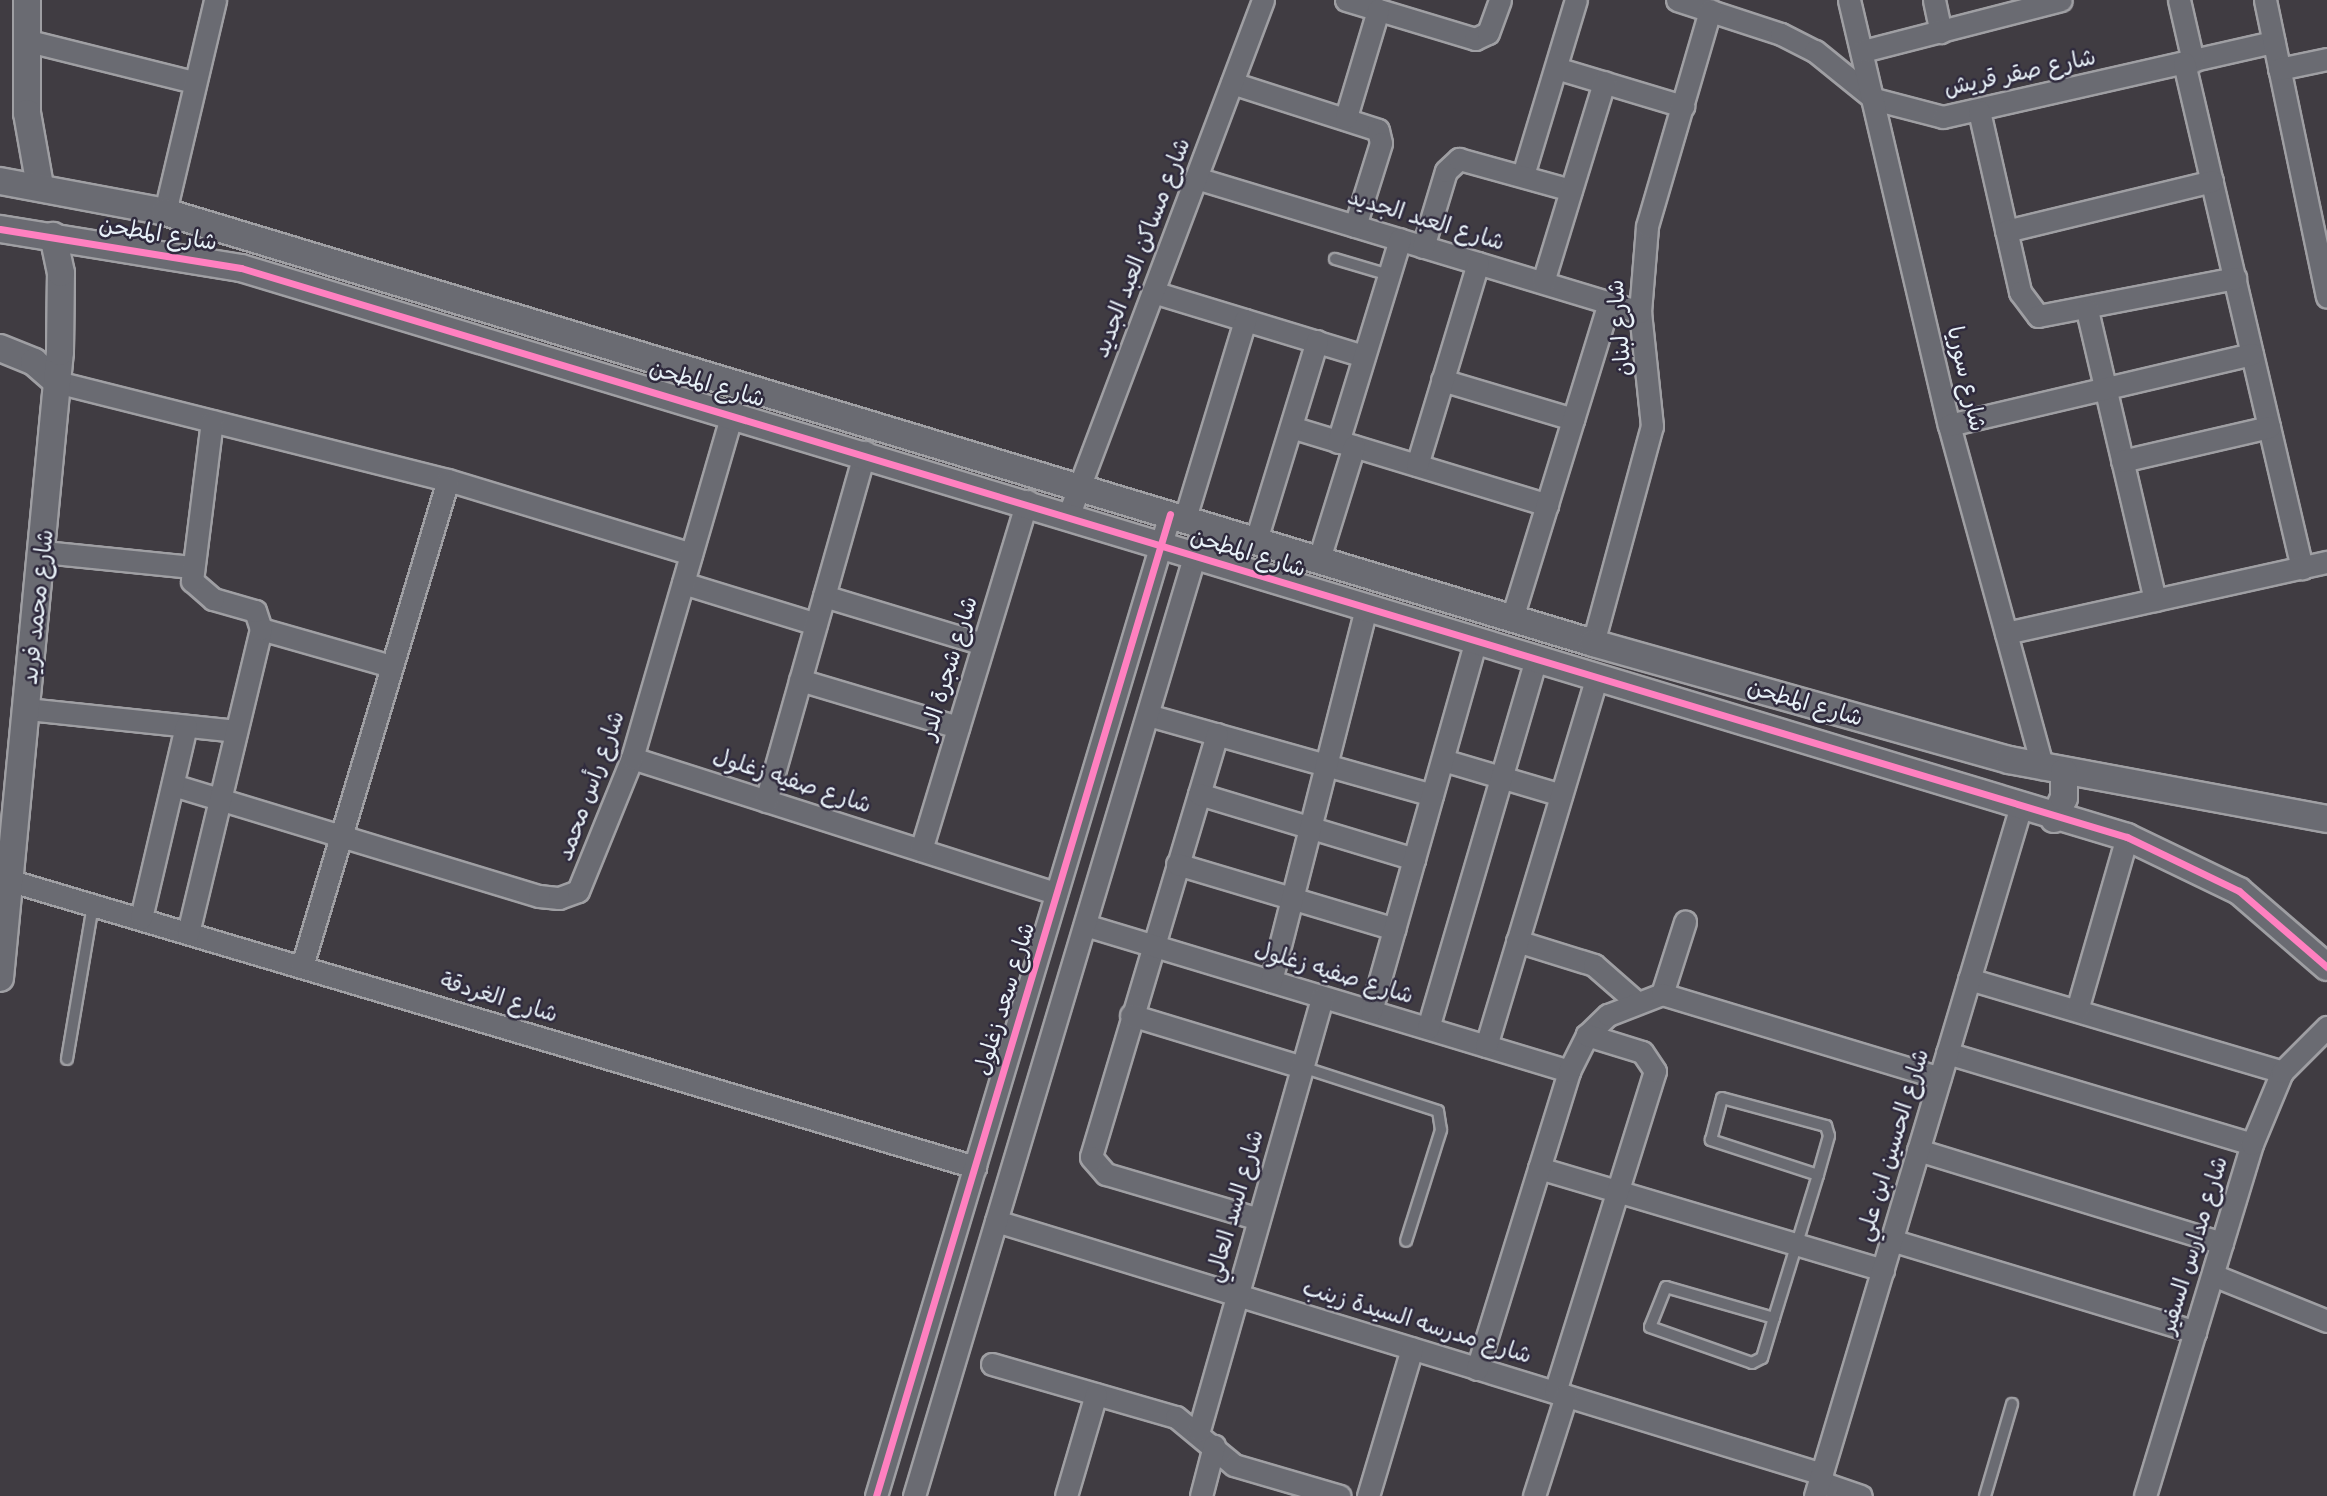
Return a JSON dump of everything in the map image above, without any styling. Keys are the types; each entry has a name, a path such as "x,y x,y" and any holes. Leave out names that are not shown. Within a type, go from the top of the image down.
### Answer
{"street":[{"path":"27,0 27,113 40,186"},
{"path":"165,212 215,0"},
{"name":"شارع مساكن العبد الجديد","path":"1069,514 1264,0"},
{"path":"1346,0 1475,39 1488,33 1500,0"},
{"path":"1523,175 1576,0"},
{"name":"شارع صقر قريش","path":"1677,0 1815,51 1874,99 1931,116 1979,111 2274,42"},
{"name":"شارع سوريا","path":"1849,0 1949,425 2006,633 2053,770"},
{"path":"1934,0 1941,32"},
{"path":"1863,51 2061,0"},
{"path":"2179,0 2212,181 2302,568"},
{"path":"2265,0 2279,69 2319,223 2327,297"},
{"path":"1346,117 1378,10"},
{"name":"شارع لبنان","path":"1593,643 1652,426 1640,312 1647,226 1710,10"},
{"path":"25,40 194,82"},
{"path":"2279,69 2327,59"},
{"path":"1556,68 1683,106"},
{"path":"1543,282 1604,82"},
{"path":"1232,83 1372,125 1381,136 1355,226"},
{"path":"1979,111 2026,306 2054,318 2235,278"},
{"path":"1423,247 1451,163 1468,159 1571,190"},
{"name":"شارع العبد الجديد","path":"1196,178 1640,312"},
{"name":"شارع المطحن","path":"0,181 40,186 165,212 1593,643 2008,760 2327,819"},
{"path":"2006,230 2212,181"},
{"name":"شارع المطحن","path":"0,229 241,268 733,411 1069,514 1160,547 2009,806 2127,837 2239,891 2327,967"},
{"name":"شارع محمد فريد","path":"0,978 8,880 44,552 57,382 61,273 53,236"},
{"path":"1319,559 1364,356 1400,239"},
{"path":"1416,466 1478,263"},
{"path":"1153,292 1364,356"},
{"path":"1512,618 1609,302"},
{"path":"2087,310 2155,600"},
{"path":"914,1496 1195,557 1186,519 1245,320"},
{"path":"1256,540 1317,341"},
{"path":"0,348 28,358 57,382 448,480 691,554"},
{"path":"1949,425 2252,354"},
{"path":"1442,380 1573,419"},
{"name":"شارع رأس محمد","path":"173,785 559,898 578,891 590,874 632,758 733,411"},
{"path":"188,933 261,629 255,611 200,593 191,567 212,421"},
{"path":"1291,427 1547,505"},
{"path":"2122,461 2269,428"},
{"path":"766,801 865,452"},
{"path":"302,966 448,480"},
{"name":"شارع شجرة الدر","path":"921,850 1027,501"},
{"name":"شارع سعد زغلول","path":"876,1496 1160,547 1186,519"},
{"path":"44,552 191,567"},
{"path":"2006,633 2327,562"},
{"path":"683,583 816,624"},
{"path":"824,596 984,644"},
{"path":"1271,981 1366,609"},
{"path":"261,629 391,666"},
{"path":"1371,1011 1475,643"},
{"path":"1428,1028 1535,661"},
{"path":"1486,1046 1596,679"},
{"path":"800,680 958,727"},
{"path":"27,709 236,731"},
{"path":"1148,715 1432,795"},
{"path":"141,918 187,726"},
{"path":"1217,734 1091,1146 1097,1167 1259,1219"},
{"name":"شارع صفيه زغلول","path":"632,758 1056,893"},
{"path":"1443,760 1561,795"},
{"path":"2008,760 2009,806"},
{"path":"2053,770 2064,798 2054,819"},
{"path":"1199,794 1415,859"},
{"name":"شارع الحسين ابن علي","path":"1819,1484 1969,979 2009,806"},
{"path":"2077,1010 2127,837"},
{"path":"1177,864 1395,929"},
{"name":"شارع الغردقة","path":"8,880 975,1167"},
{"path":"1662,995 1685,922"},
{"name":"شارع صفيه زغلول","path":"1085,925 1569,1071"},
{"path":"1517,941 1594,965 1634,1000"},
{"path":"1969,979 2282,1072"},
{"path":"1477,1368 1569,1071 1587,1035 1634,1000 1662,995 1940,1078"},
{"name":"شارع السد العالي","path":"1199,1430 1322,997"},
{"path":"1131,1014 1302,1067"},
{"name":"شارع مدارس السفير","path":"2145,1496 2252,1144 2282,1072 2327,1027"},
{"path":"1534,1496 1618,1191 1655,1071 1642,1052 1587,1035"},
{"path":"1947,1053 2252,1144"},
{"path":"1918,1150 2222,1243"},
{"path":"1539,1168 1883,1270"},
{"name":"شارع مدرسه السيدة زينب","path":"996,1221 1561,1394 1819,1484 1861,1496"},
{"path":"1892,1240 2195,1332"},
{"path":"2213,1275 2327,1321"},
{"path":"1368,1496 1412,1348"},
{"path":"992,1364 1096,1394 1199,1430 1234,1465 1340,1496"},
{"path":"1066,1496 1096,1394"},
{"path":"1201,1496 1214,1446"}],"lane":[{"path":"1335,259 1389,275"},
{"path":"67,1059 93,905"},
{"path":"1302,1067 1438,1111 1441,1130 1406,1241"},
{"path":"1774,1318 1666,1287 1650,1327 1756,1363 1774,1318 1818,1175 1829,1136 1826,1126 1722,1098 1711,1140 1818,1175"},
{"path":"1985,1496 2012,1404"}],"cycle path":[{"path":"0,229 241,268 2127,837 2239,891 2327,967"},
{"path":"876,1496 1170,514"}]}
